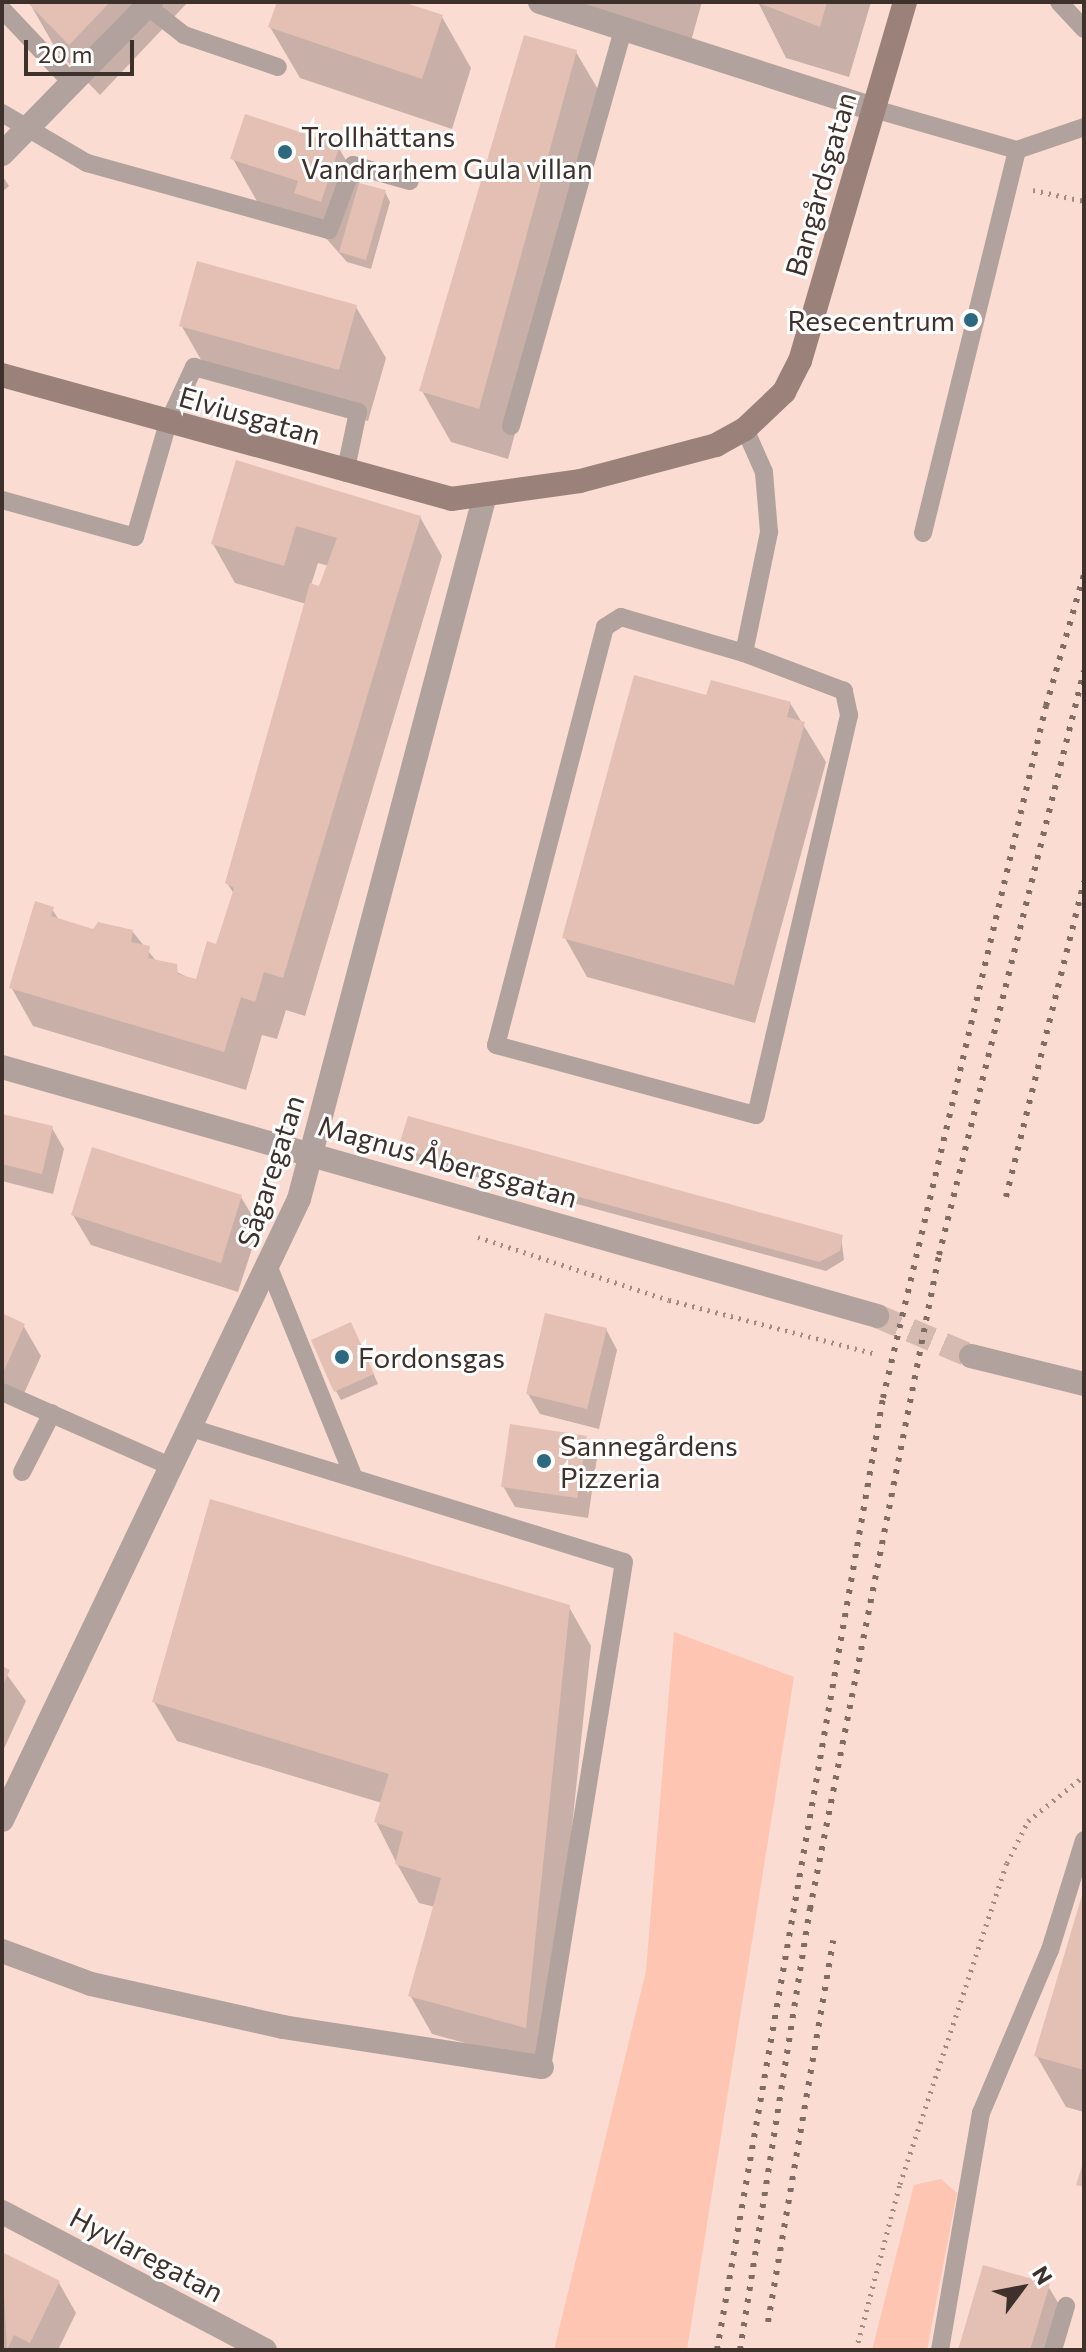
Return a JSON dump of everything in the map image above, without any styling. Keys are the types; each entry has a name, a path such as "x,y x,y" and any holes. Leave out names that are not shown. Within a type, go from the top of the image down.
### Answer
{"street":[{"path":"540,2 874,109"},
{"name":"Bangårdsgatan","path":"484,499 674,460 745,429 784,392 800,361 905,2"},
{"path":"2,154 149,4"},
{"name":"Elviusgatan","path":"2,375 345,473 484,499"},
{"name":"Sågaregatan","path":"2,1820 188,1427 270,1270 309,1153 484,499"},
{"name":"Magnus Åbergsgatan","path":"2,1067 877,1316"},
{"path":"971,1356 1084,1384"},
{"path":"2,1951 91,1984 283,2027 542,2067"},
{"name":"Hyvlaregatan","path":"2,2212 265,2350"}],"lane":[{"path":"1059,2 1084,29"},
{"path":"149,4 184,35 278,67"},
{"path":"2,9 72,83"},
{"path":"511,426 623,29"},
{"path":"874,109 1017,150 1084,127"},
{"path":"2,113 87,163 329,230 353,165 410,181"},
{"path":"923,533 1012,186 1017,150"},
{"path":"2,500 135,537 168,423 194,367 358,412 345,473"},
{"path":"744,653 769,532 764,472 745,429"},
{"path":"621,617 744,653 844,691 849,715 756,1115 496,1045 605,627 621,617"},
{"path":"270,1270 354,1478"},
{"path":"2,1392 170,1466"},
{"path":"22,1472 52,1413"},
{"path":"188,1427 624,1562 542,2067"},
{"path":"940,2350 985,2098 1050,1950 1084,1840"},
{"path":"1053,2350 1066,2306"}],"path":[{"path":"1012,186 1084,201"},
{"path":"856,2350 900,2184 1007,1863 1028,1821 1084,1776"}],"shaded area":[{"path":"674,1632 794,1677 687,2350 554,2350 646,1971"},
{"path":"941,2179 957,2193 927,2350 872,2350 914,2185"}],"building":[{"path":"27,2 110,2 69,45"},
{"path":"277,2 403,2 443,15 422,79 268,27"},
{"path":"756,2 827,2 820,27"},
{"path":"524,35 577,50 479,409 419,391"},
{"name":"Trollhättans Vandrarhem Gula villan","path":"245,114 340,145 321,202 294,193 298,181 230,159"},
{"path":"359,183 386,190 366,260 339,252"},
{"path":"197,261 357,305 339,370 179,326"},
{"path":"236,460 421,516 283,978 264,972 255,1002 241,997 224,1052 9,988 35,901 54,907 51,916 93,929 98,922 133,930 131,942 150,946 148,958 177,964 178,974 196,979 207,941 216,944 234,888 225,883 310,583 319,586 337,538 296,526 284,566 211,544"},
{"path":"634,675 706,695 711,680 791,702 787,717 805,722 734,985 562,938"},
{"path":"2,1114 53,1126 42,1174 2,1164"},
{"path":"408,1116 843,1235 840,1251 819,1262 398,1148"},
{"path":"92,1147 242,1195 221,1263 71,1215"},
{"path":"2,1313 25,1324 2,1375"},
{"path":"545,1313 607,1328 587,1409 526,1394"},
{"name":"Fordonsgas","path":"351,1322 374,1374 334,1392 311,1340"},
{"name":"Sannegårdens Pizzeria","path":"510,1424 587,1436 577,1498 501,1487"},
{"path":"210,1499 570,1605 526,2028 408,1996 441,1878 395,1864 403,1832 374,1822 389,1774 152,1702"},
{"path":"2,1666 10,1670 2,1687"},
{"path":"1084,1893 1084,2070 1034,2056"},
{"path":"1084,2160 1084,2187 1076,2185"},
{"path":"2,2252 60,2281 30,2343 14,2335 7,2350"},
{"path":"983,2265 1050,2284 1030,2350 958,2350"}],"tunnel":[{"path":"877,1316 971,1356"}],"railway":[{"path":"717,2350 883,1398 1046,706 1084,574"},
{"path":"740,2350 810,1909 939,1255 1084,671"},
{"path":"1006,1197 1084,882"},
{"path":"768,2322 833,1941"}],"place":[{"name":"Trollhättans Vandrarhem Gula villan","path":"285,152"},
{"name":"Resecentrum","path":"971,320"},
{"name":"Fordonsgas","path":"342,1357"},
{"name":"Sannegårdens Pizzeria","path":"544,1461"}]}
